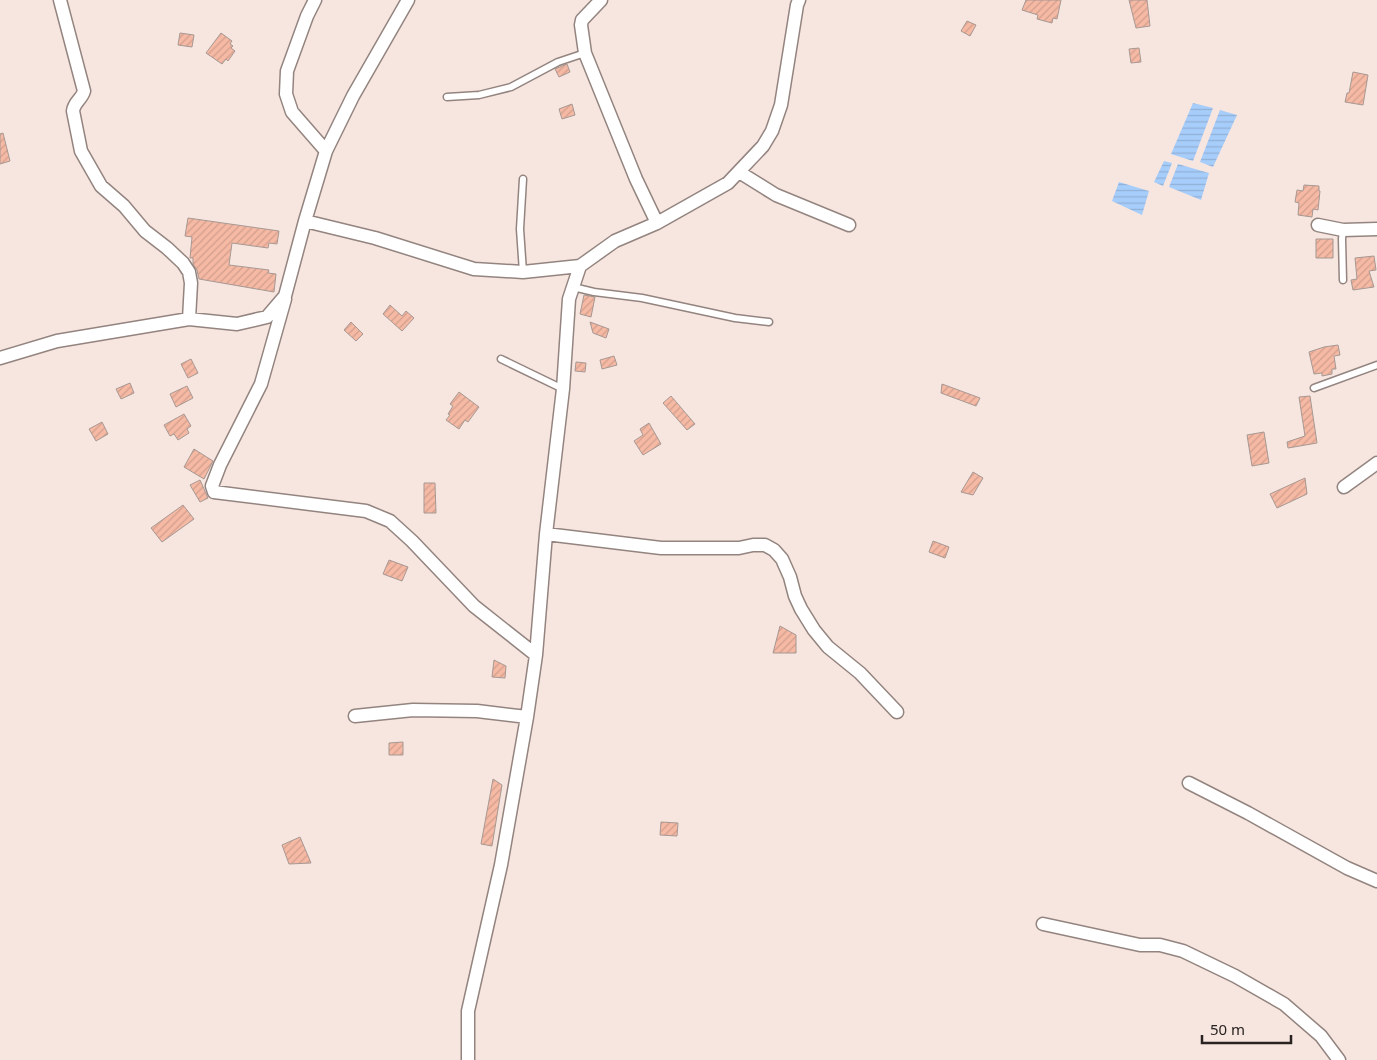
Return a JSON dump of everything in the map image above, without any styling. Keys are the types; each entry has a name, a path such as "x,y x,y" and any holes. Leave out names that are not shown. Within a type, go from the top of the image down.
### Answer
{"street":[{"path":"60,0 84,91 74,106 81,152 101,186 124,206 145,231 183,263 189,272 191,283 189,319"},
{"path":"408,0 353,96 326,151 261,384 220,465 212,489 214,492 366,511 390,520 412,540 474,606 536,654"},
{"path":"601,0 582,20 585,53 636,179 657,223"},
{"path":"305,221 375,238 474,269 523,272 580,266 615,241 657,223 721,188 763,146 772,131 781,105 799,0"},
{"path":"314,1 287,70 286,94 292,112 326,151"},
{"path":"739,172 776,195 849,225"},
{"path":"1318,225 1343,230 1377,229"},
{"path":"468,1060 468,1011 501,865 536,654 546,534 563,389 568,299 580,266"},
{"path":"0,358 57,341 189,319 237,324 267,317 285,296"},
{"path":"1344,487 1377,463"},
{"path":"546,534 661,548 739,548 765,545 782,558 795,596 814,630 828,647 860,673 897,712"},
{"path":"355,716 413,710 477,711 527,717"},
{"path":"1189,784 1248,813 1347,868 1377,881"},
{"path":"1043,924 1140,945 1160,945 1183,951 1235,976 1284,1004 1321,1036 1339,1060"}],"lane":[{"path":"447,98 479,95 511,87 558,62 585,53"},
{"path":"523,179 520,228 523,272"},
{"path":"1343,230 1343,280"},
{"path":"573,287 594,292 642,298 735,318 769,322"},
{"path":"501,359 563,389"},
{"path":"1314,388 1377,365"}],"water":[{"path":"1193,103 1213,108 1193,161 1171,154"},
{"path":"1220,110 1237,115 1213,167 1200,162"},
{"path":"1164,161 1172,163 1163,186 1154,182"},
{"path":"1178,164 1209,173 1201,200 1169,187"},
{"path":"1119,182 1149,191 1142,215 1112,201"}],"building":[{"path":"1026,0 1061,0 1057,19 1053,18 1052,23 1037,19 1038,15 1022,10"},
{"path":"1129,0 1147,0 1150,26 1136,28"},
{"path":"967,21 976,25 970,36 961,31"},
{"path":"180,33 194,35 192,47 178,45"},
{"path":"221,33 232,41 230,44 233,46 231,48 235,51 228,61 226,59 222,64 206,53"},
{"path":"1139,48 1141,62 1131,63 1129,49"},
{"path":"567,64 570,72 559,77 555,69"},
{"path":"1353,72 1368,75 1363,105 1345,102 1347,93 1349,93"},
{"path":"572,104 575,115 562,119 559,109"},
{"path":"3,133 10,161 0,164 0,134"},
{"path":"1304,185 1319,186 1318,210 1313,209 1312,217 1298,215 1299,203 1295,202 1297,190 1303,191"},
{"path":"188,218 279,231 277,244 269,243 268,248 232,243 229,265 269,270 268,273 276,274 274,292 199,279 193,264 193,258 190,258 192,237 185,236"},
{"path":"1316,239 1333,239 1333,258 1316,258"},
{"path":"1374,256 1376,270 1369,271 1374,287 1353,290 1351,280 1357,279 1355,258"},
{"path":"584,295 595,297 591,317 580,314"},
{"path":"390,305 402,316 406,311 414,318 402,331 383,314"},
{"path":"351,322 363,334 356,341 344,330"},
{"path":"590,322 609,329 606,338 593,333"},
{"path":"1338,345 1340,355 1334,356 1336,369 1332,369 1332,374 1322,376 1322,373 1314,374 1309,352"},
{"path":"614,356 617,365 602,369 600,360"},
{"path":"191,359 198,373 188,378 181,364"},
{"path":"576,362 586,363 585,372 575,371"},
{"path":"130,383 134,393 121,399 116,389"},
{"path":"942,384 980,398 976,406 941,393"},
{"path":"187,386 193,398 176,407 170,394"},
{"path":"459,392 479,407 468,422 465,420 459,429 446,420 453,406 450,404"},
{"path":"671,396 695,424 687,430 663,403"},
{"path":"1310,396 1317,443 1288,448 1287,442 1305,436 1299,397"},
{"path":"184,414 191,426 187,429 189,433 178,440 174,434 170,436 164,425"},
{"path":"102,422 108,434 96,441 89,429"},
{"path":"649,423 661,444 643,455 634,441 643,435 640,429"},
{"path":"1264,432 1269,463 1252,466 1247,435"},
{"path":"194,449 213,461 204,479 184,467"},
{"path":"973,472 983,478 973,495 961,492"},
{"path":"1305,478 1307,494 1277,508 1270,494"},
{"path":"200,480 208,498 200,502 190,485"},
{"path":"424,483 435,483 436,513 424,513"},
{"path":"183,505 194,519 162,542 151,528"},
{"path":"933,541 949,547 945,558 929,552"},
{"path":"389,560 408,567 402,581 383,574"},
{"path":"780,626 796,635 796,653 773,653"},
{"path":"494,660 506,666 505,678 492,677"},
{"path":"403,742 403,755 389,755 389,743"},
{"path":"493,779 502,785 492,846 481,844"},
{"path":"661,822 678,823 677,836 660,835"},
{"path":"300,837 311,863 289,864 282,845"}]}
